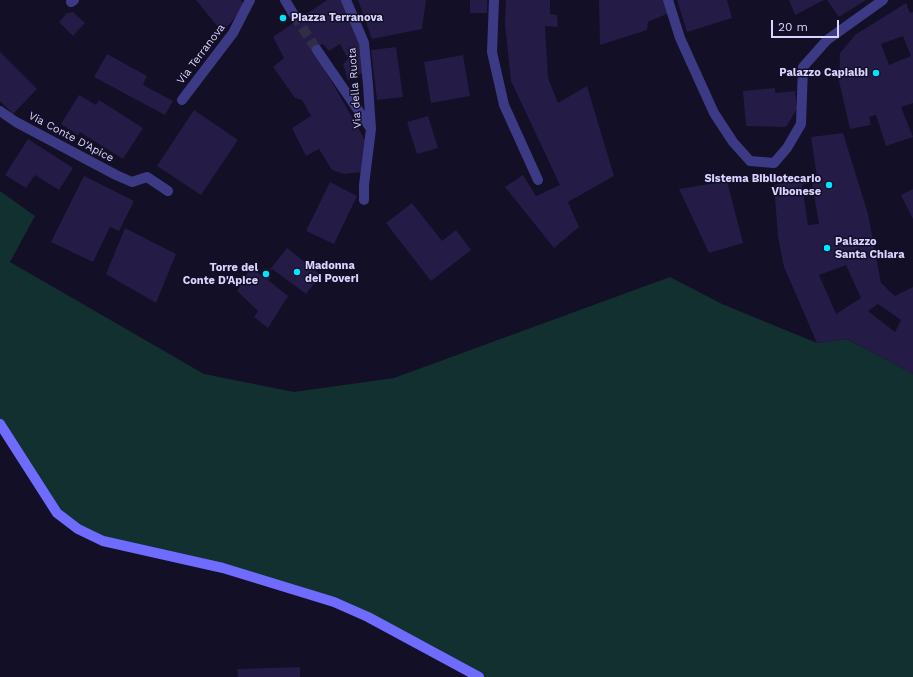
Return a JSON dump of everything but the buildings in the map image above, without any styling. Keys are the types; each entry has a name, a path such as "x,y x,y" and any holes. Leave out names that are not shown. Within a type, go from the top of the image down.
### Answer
{"street":[{"name":"Via Terranova","path":"182,100 233,34 250,0"},
{"path":"285,0 294,15"},
{"name":"Via della Ruota","path":"346,0 364,43 371,129 364,184 364,200"},
{"path":"494,0 492,52 504,105 538,180"},
{"path":"668,0 680,38 714,113 733,142 750,161 774,163 787,148 801,124 803,67 827,40 883,0"},
{"path":"316,50 371,129"},
{"name":"Via Conte D'Apice","path":"0,110 16,122 132,182 147,177 168,191"},
{"path":"0,424 58,512 78,529 103,541 223,568 334,602 368,617 479,677"}],"green space":[{"path":"0,191 35,216 10,262 204,374 294,392 394,378 670,277 722,304 817,343 847,339 913,374 913,677 479,677 334,602 103,541 57,513 0,424"}],"tunnel":[{"path":"294,15 317,50"}],"place":[{"name":"Piazza Terranova","path":"283,18"},
{"name":"Palazzo Capialbi","path":"876,73"},
{"name":"Sistema Bibliotecario Vibonese","path":"829,185"},
{"name":"Palazzo Santa Chiara","path":"827,248"},
{"name":"Madonna dei Poveri","path":"297,272"},
{"name":"Torre del Conte D'Apice","path":"266,274"}]}
